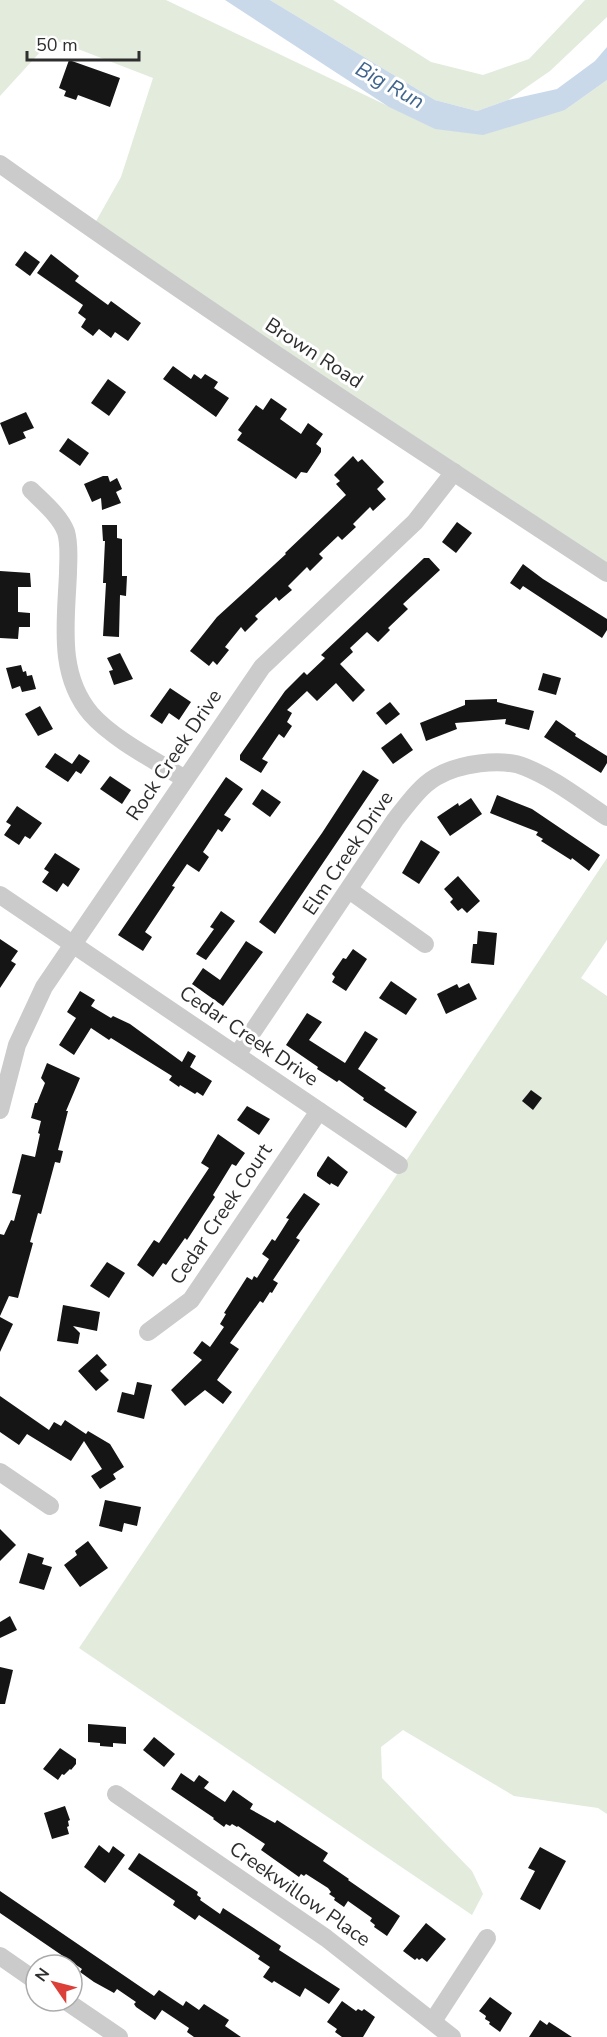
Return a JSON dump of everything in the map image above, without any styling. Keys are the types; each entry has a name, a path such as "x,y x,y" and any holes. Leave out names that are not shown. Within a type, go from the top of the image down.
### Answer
{"street":[{"name":"Brown Road","path":"0,164 259,344 607,573"},
{"name":"Rock Creek Drive","path":"0,1110 17,1045 44,987 262,667 415,522 454,472"},
{"path":"31,490 57,517 66,533 69,552 65,646 68,671 77,693 91,714 109,730 185,779"},
{"name":"Elm Creek Drive","path":"237,1055 413,796 436,777 465,766 494,762 523,766 551,779 607,817"},
{"path":"349,890 425,944"},
{"name":"Cedar Creek Drive","path":"0,895 399,1165"},
{"name":"Cedar Creek Court","path":"148,1332 191,1300 319,1111"},
{"path":"0,1472 50,1506"},
{"name":"Creekwillow Place","path":"116,1794 326,1938 452,2037"},
{"path":"433,2021 486,1938"},
{"path":"0,1956 24,1973"},
{"path":"84,2013 119,2037"}],"green space":[{"path":"0,0 166,0 436,129 565,110 607,80 607,564 95,223 121,177 153,78 52,39 0,96"},
{"path":"270,0 333,0 431,62 483,75 529,59 585,0 607,0 607,17 550,71 508,100 477,111 435,100"},
{"path":"607,858 607,940 581,978 607,996 607,1814 598,1808 514,1796 403,1730 381,1747 382,1778 472,1871 483,1894 472,1915 79,1648"}],"water":[{"name":"Big Run","path":"225,0 270,0 435,100 477,111 508,100 557,89 595,61 607,47 607,80 565,110 483,135 435,129 389,107"}],"building":[{"path":"69,60 120,78 110,107 78,95 76,100 64,96 66,91 59,88"},
{"path":"25,251 40,262 30,276 15,265"},
{"path":"51,254 79,276 75,281 108,305 111,301 141,323 128,341 115,332 111,338 99,329 93,336 81,327 86,319 78,313 83,305 37,273"},
{"path":"173,366 191,379 194,374 201,379 205,374 218,382 214,388 229,398 216,417 163,379"},
{"path":"108,379 126,392 109,416 91,403"},
{"path":"271,398 287,409 280,419 301,434 308,423 323,434 316,444 321,448 321,452 307,473 301,472 296,479 237,440 242,433 238,430 256,405 263,410"},
{"path":"26,412 34,428 23,432 26,438 9,445 0,423"},
{"path":"68,438 89,453 80,466 59,451"},
{"path":"353,456 358,462 362,459 384,482 377,489 386,499 373,511 370,507 353,524 356,527 342,540 338,536 319,554 323,558 310,571 307,567 288,586 292,590 279,601 276,597 255,616 258,619 245,632 241,627 225,647 229,650 217,665 213,661 209,666 190,651 217,617 346,495 336,484 340,481 334,475"},
{"path":"108,476 110,482 117,478 122,489 116,492 121,503 102,510 101,498 92,502 84,484"},
{"path":"457,522 472,533 456,553 442,542"},
{"path":"102,525 117,525 117,538 122,539 122,576 127,576 126,596 120,595 119,637 103,636 106,583 103,583 105,541 103,541"},
{"path":"424,558 429,558 440,570 403,604 408,609 388,628 390,630 378,642 367,632 350,648 353,652 340,664 365,690 353,702 336,683 317,701 307,691 287,710 292,713 287,722 292,726 284,738 279,734 262,759 268,762 261,773 240,760 240,755 285,691 304,672 307,675 325,658 321,655"},
{"path":"523,564 607,619 607,630 602,638 523,586 520,590 510,583"},
{"path":"0,571 30,573 31,587 18,587 18,612 30,613 30,627 19,627 18,639 0,638"},
{"path":"120,653 133,679 114,685 109,671 113,670 107,658"},
{"path":"21,665 27,676 32,675 36,689 22,692 20,686 12,689 6,668"},
{"path":"543,673 561,678 556,695 538,690"},
{"path":"170,688 191,702 179,720 169,713 162,724 150,716"},
{"path":"497,699 497,702 534,711 529,730 505,724 506,719 455,723 457,729 426,741 420,723 465,705 465,700"},
{"path":"390,702 400,714 386,725 376,713"},
{"path":"40,706 53,729 38,736 25,714"},
{"path":"556,720 576,734 575,736 607,756 607,763 601,773 544,737"},
{"path":"401,733 413,750 393,764 381,748"},
{"path":"55,753 72,764 79,754 90,761 81,774 76,771 68,782 45,767"},
{"path":"363,770 379,780 275,934 259,922"},
{"path":"110,776 131,790 122,804 100,789"},
{"path":"226,777 243,789 224,815 231,819 222,832 218,829 203,852 209,857 199,872 187,864 172,886 175,887 145,932 152,937 143,951 118,935"},
{"path":"262,789 281,802 270,817 252,804"},
{"path":"497,795 532,809 600,855 589,871 572,858 571,860 541,841 543,839 536,835 538,832 490,813"},
{"path":"471,798 482,814 450,836 437,817 458,803 459,806"},
{"path":"17,806 42,823 30,839 25,836 19,845 4,835 11,825 6,822"},
{"path":"421,840 440,852 419,884 402,873"},
{"path":"55,853 80,869 68,887 63,883 57,892 42,882 49,872 44,869"},
{"path":"458,876 480,901 467,913 462,908 458,911 450,902 453,899 444,889"},
{"path":"221,911 235,921 206,960 196,954 214,929 210,927"},
{"path":"478,931 497,933 494,965 471,963 473,944 477,944"},
{"path":"0,939 18,951 11,961 16,964 0,988"},
{"path":"246,941 263,952 223,1006 192,984 203,968 220,980"},
{"path":"353,949 367,959 346,991 332,982 335,977 332,974 343,958 346,959"},
{"path":"391,981 417,999 406,1015 379,998"},
{"path":"469,983 477,999 446,1014 437,994 457,984 459,988"},
{"path":"80,991 95,1000 91,1006 111,1018 113,1016 130,1024 182,1062 188,1051 196,1056 190,1067 212,1081 203,1096 180,1085 179,1087 169,1080 172,1076 91,1028 74,1055 59,1045 76,1018 67,1012"},
{"path":"307,1013 322,1022 309,1040 345,1063 365,1031 378,1039 358,1069 417,1112 406,1128 363,1100 364,1098 339,1080 337,1082 317,1069 318,1067 286,1045"},
{"path":"47,1063 80,1078 66,1111 68,1111 58,1150 63,1151 60,1163 55,1162 41,1214 38,1213 30,1242 33,1243 18,1298 9,1296 0,1316 0,1234 4,1235 11,1220 14,1221 21,1195 12,1193 22,1154 35,1157 41,1121 31,1118 35,1103 45,1083 41,1078"},
{"path":"531,1090 542,1098 533,1110 522,1101"},
{"path":"247,1106 270,1119 259,1135 237,1120"},
{"path":"218,1134 245,1153 236,1166 232,1164 213,1195 215,1197 187,1240 185,1238 166,1265 163,1263 153,1277 137,1265 154,1240 159,1243 209,1168 201,1163"},
{"path":"328,1156 348,1172 338,1187 331,1183 330,1185 317,1176"},
{"path":"304,1193 320,1204 296,1238 300,1240 273,1280 278,1283 272,1293 270,1292 263,1303 260,1301 230,1343 239,1349 217,1380 232,1392 223,1404 205,1390 185,1406 171,1390 202,1360 193,1353 202,1341 210,1347 224,1327 220,1324 226,1314 224,1313 247,1277 252,1280 254,1276 257,1278 269,1259 262,1254 272,1239 275,1241 289,1219 286,1218"},
{"path":"107,1262 125,1273 109,1298 90,1286"},
{"path":"63,1305 100,1312 97,1331 73,1326 80,1333 78,1344 57,1341"},
{"path":"0,1317 13,1324 0,1352"},
{"path":"97,1354 107,1365 100,1371 109,1380 96,1391 78,1371"},
{"path":"137,1382 152,1385 144,1419 117,1412 122,1392 134,1395"},
{"path":"0,1396 49,1430 54,1422 61,1426 65,1420 86,1434 88,1431 110,1444 124,1467 113,1474 116,1479 100,1489 91,1476 102,1469 84,1441 71,1461 27,1434 19,1445 0,1432"},
{"path":"105,1500 141,1507 137,1526 124,1523 122,1532 99,1526"},
{"path":"0,1529 16,1545 0,1561"},
{"path":"88,1541 108,1568 80,1587 64,1565 77,1555 75,1551"},
{"path":"28,1553 44,1558 42,1564 52,1567 44,1590 19,1583"},
{"path":"10,1616 17,1630 0,1638 0,1622"},
{"path":"0,1667 13,1670 5,1704 0,1704"},
{"path":"88,1724 126,1727 126,1744 113,1743 113,1747 88,1742"},
{"path":"154,1737 175,1754 164,1767 143,1750"},
{"path":"60,1748 76,1759 76,1764 64,1775 62,1774 58,1780 43,1769"},
{"path":"181,1773 194,1782 199,1775 209,1782 204,1788 225,1802 233,1790 253,1804 250,1809 275,1823 277,1820 328,1853 323,1861 400,1916 387,1936 374,1927 375,1925 370,1921 372,1918 348,1901 344,1907 334,1900 328,1888 306,1874 304,1876 301,1874 299,1877 261,1850 265,1844 238,1826 226,1824 224,1827 171,1789"},
{"path":"65,1806 70,1820 67,1827 69,1834 52,1839 44,1813"},
{"path":"99,1845 109,1853 113,1846 125,1855 105,1883 84,1867"},
{"path":"540,1847 566,1861 540,1910 520,1899 535,1871 528,1868"},
{"path":"139,1853 198,1892 200,1900 220,1914 223,1908 281,1946 279,1950 340,1989 329,2004 305,1988 300,1997 263,1977 270,1967 258,1959 260,1956 199,1915 195,1920 173,1905 175,1901 128,1869"},
{"path":"0,1891 154,1996 159,1990 183,2006 186,2001 199,2010 204,2004 229,2020 225,2026 241,2037 194,2037 187,2032 189,2028 162,2010 155,2020 136,2007 134,2004 136,2002 117,1989 114,1993 84,1975 84,1953 59,1953 0,1913"},
{"path":"426,1923 446,1939 427,1962 422,1958 415,1960 403,1951"},
{"path":"490,1997 512,2013 500,2032 489,2024 490,2022 485,2019 486,2016 479,2011"},
{"path":"342,2001 356,2011 364,2009 375,2017 363,2037 342,2037 335,2032 337,2029 327,2022"},
{"path":"540,2020 547,2025 549,2022 572,2037 529,2037"}]}
